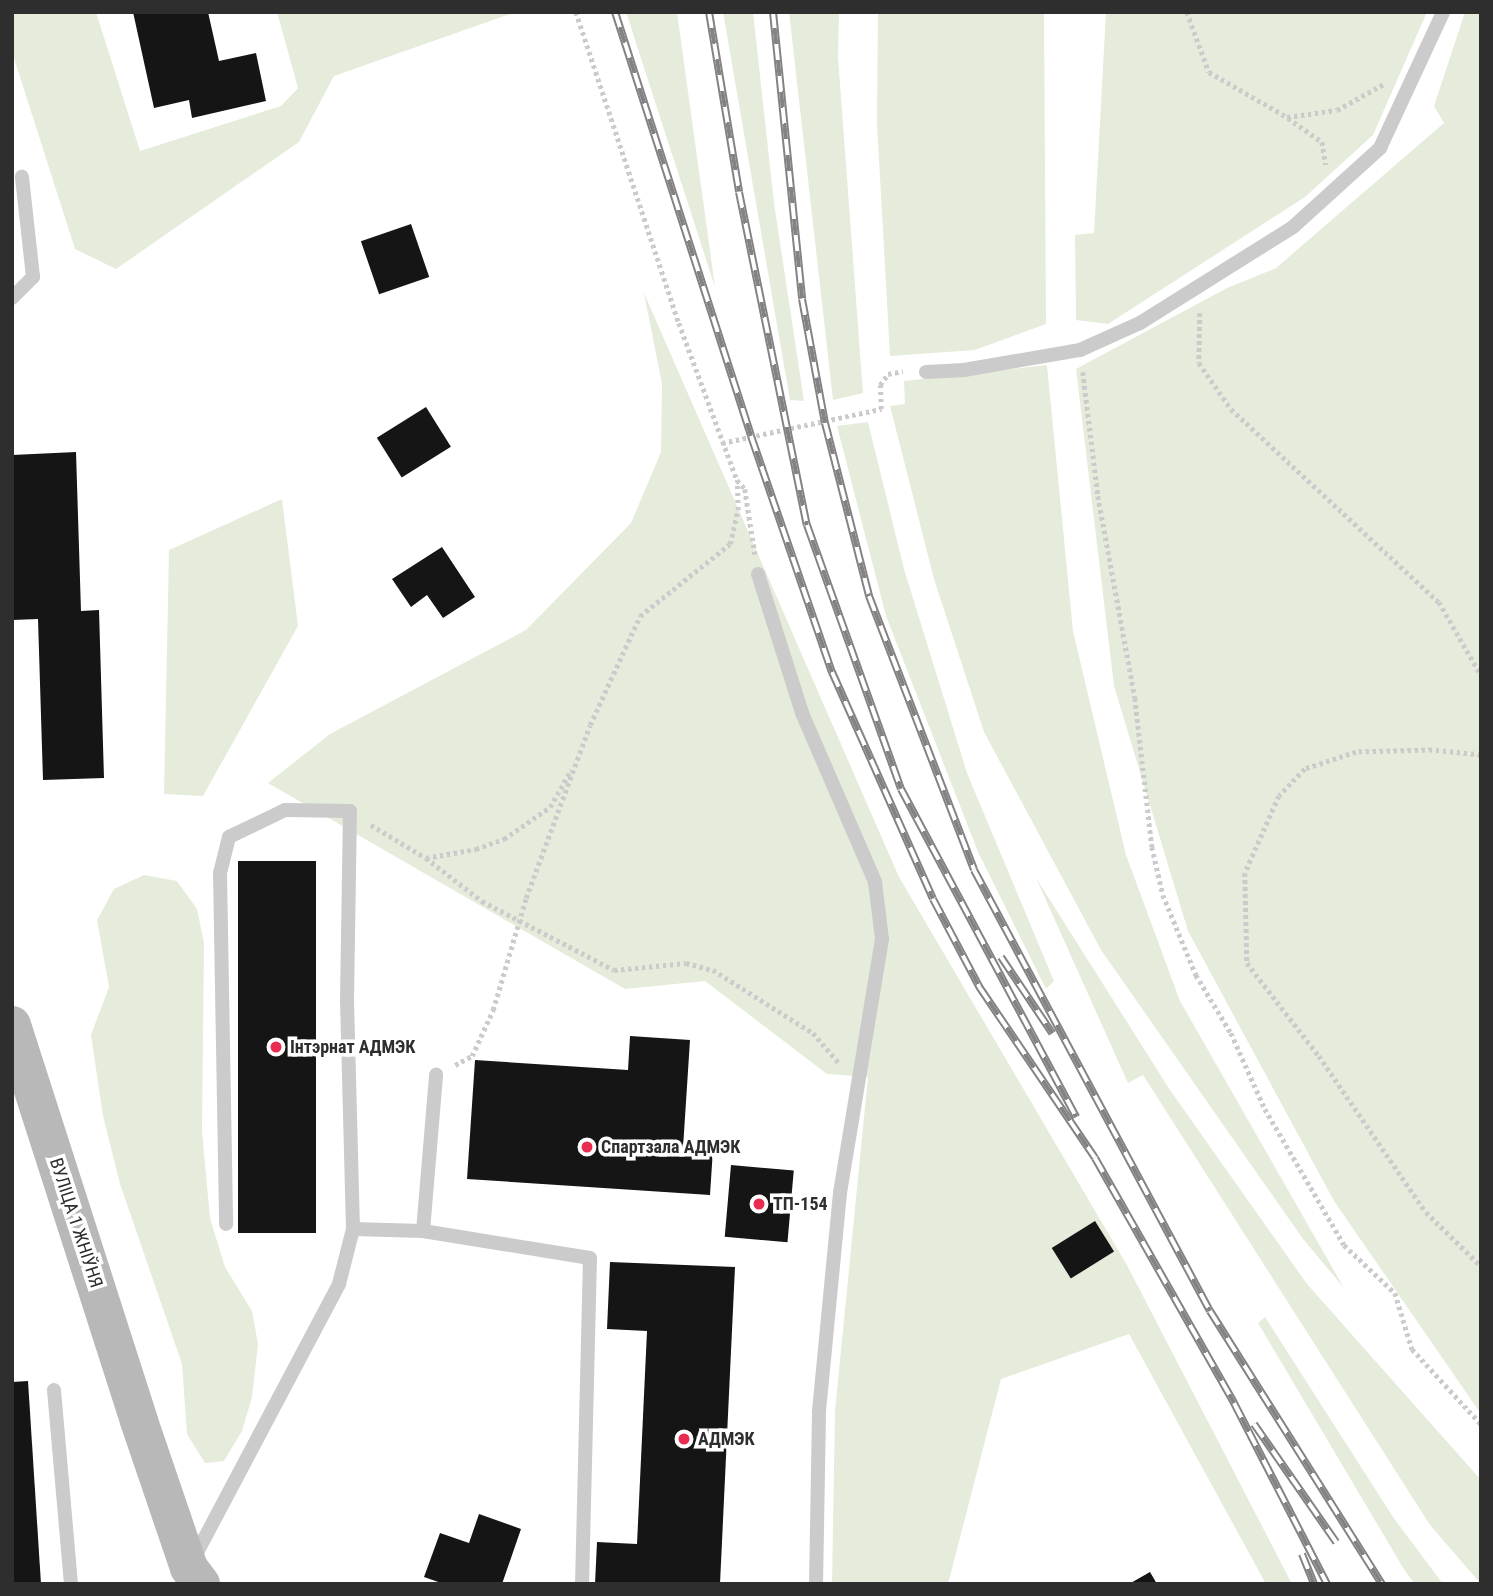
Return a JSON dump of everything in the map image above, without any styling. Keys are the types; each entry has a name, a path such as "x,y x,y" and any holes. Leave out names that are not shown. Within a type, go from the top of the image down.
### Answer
{"main road":[{"name":"ВУЛІЦА 1 ЖНІЎНЯ","path":"12,1025 191,1578"}],"lane":[{"path":"926,372 964,370 1080,350 1200,288 1293,228 1332,194 1390,134 1423,51 1443,12"},
{"path":"12,298 33,277 22,177"},
{"path":"758,574 802,713 875,882 881,939 855,1094 819,1413 816,1584"},
{"path":"191,1578 339,1284 353,1229 347,1000 350,811 285,810 229,836 220,873 226,1224"},
{"path":"423,1231 436,1075"},
{"path":"353,1229 423,1231 590,1258 582,1584"},
{"path":"54,1390 71,1584"}],"path":[{"path":"436,1075 472,1056 522,922 526,898 577,761 640,616 730,544 738,510 737,480 722,443 576,12"},
{"path":"1187,12 1209,72 1287,117 1322,142 1332,194"},
{"path":"1287,117 1337,110 1381,86 1423,51"},
{"path":"1200,288 1199,363 1231,409 1439,602 1481,675"},
{"path":"1080,350 1098,496 1135,698 1152,847 1163,895 1196,975 1231,1033 1265,1109 1344,1245 1395,1293 1412,1349 1481,1424"},
{"path":"722,443 881,409 880,385 888,374 926,372"},
{"path":"737,480 745,488 758,574"},
{"path":"1481,755 1432,750 1356,752 1305,769 1279,796 1245,873 1247,963 1319,1056 1426,1212 1481,1266"},
{"path":"426,858 504,839 550,807 577,761"},
{"path":"350,811 426,858 482,901 614,970 687,963 713,970 813,1033 844,1071 855,1094"}],"green space":[{"path":"12,12 96,12 140,151 281,106 298,88 277,12 516,12 334,76 299,142 116,269 75,249 12,52"},
{"path":"626,12 677,12 715,287"},
{"path":"723,12 753,12 774,203 804,401 790,400"},
{"path":"789,12 839,12 838,57 863,393 833,400"},
{"path":"878,12 1044,12 1046,324 975,350 890,356 877,124"},
{"path":"1106,12 1427,12 1373,135 1305,197 1108,324 1076,320 1075,235 1094,233"},
{"path":"1465,12 1481,12 1481,1414 1334,1201 1188,931 1114,686 1076,369 1227,288 1276,268 1444,123 1434,106"},
{"path":"644,293 899,877 1128,1267 1292,1584 1266,1584 1129,1334 1001,1379 948,1584 832,1584 835,1411 868,1077 827,1074 705,981 625,989 268,783 330,734 526,630 631,523 661,452 662,384"},
{"path":"1047,365 1073,631 1126,855 1180,1001 1344,1288 1303,1239 1101,950 984,732 934,579 890,406 905,404 904,381"},
{"path":"868,422 904,569 967,773 1054,981 1046,989 978,852 886,616 837,426"},
{"path":"282,499 298,626 203,796 164,794 169,550"},
{"path":"144,875 177,881 197,909 204,943 202,1131 210,1218 225,1267 252,1311 258,1344 252,1397 242,1431 224,1461 205,1463 187,1434 182,1364 120,1184 103,1116 91,1035 109,987 97,920 114,889"},
{"path":"1036,878 1170,1090 1307,1284 1481,1480 1481,1584 1430,1525 1143,1075 1128,1083"},
{"path":"1265,1317 1393,1517 1443,1584 1415,1584 1405,1571 1258,1323"}],"building":[{"path":"133,12 208,12 219,61 256,53 266,101 192,118 189,100 154,108"},
{"path":"411,224 429,277 379,294 361,241"},
{"path":"426,407 451,447 402,478 377,438"},
{"path":"76,452 81,611 99,610 104,778 43,780 38,619 12,620 12,455"},
{"path":"442,547 475,597 443,618 427,595 411,607 392,579"},
{"name":"Інтэрнат АДМЭК","path":"238,861 316,861 316,1233 238,1233"},
{"path":"630,1036 690,1040 683,1148 713,1149 710,1195 467,1179 475,1060 628,1070"},
{"name":"ТП-154","path":"731,1165 794,1170 787,1242 725,1237"},
{"path":"1095,1221 1114,1252 1071,1279 1052,1248"},
{"path":"610,1262 735,1267 720,1584 595,1584 597,1542 637,1544 647,1331 607,1329"},
{"path":"28,1381 41,1584 12,1584 12,1382"},
{"path":"479,1514 521,1529 502,1584 444,1584 424,1577 440,1533 469,1543"},
{"path":"1150,1572 1157,1584 1129,1584"}],"railway":[{"path":"615,12 751,436 832,672 933,899 980,988 1095,1158 1234,1403 1327,1584"},
{"path":"709,12 739,192 807,525 901,789 1076,1117"},
{"path":"773,12 802,299 825,423 869,596 974,870 1210,1311 1382,1584"},
{"path":"1001,957 1052,1033"},
{"path":"1254,1424 1336,1542"},
{"path":"1302,1554 1314,1584"}],"place":[{"name":"Інтэрнат АДМЭК","path":"276,1047"},
{"name":"Спартзала АДМЭК","path":"587,1147"},
{"name":"ТП-154","path":"759,1204"},
{"name":"АДМЭК","path":"684,1439"}]}
